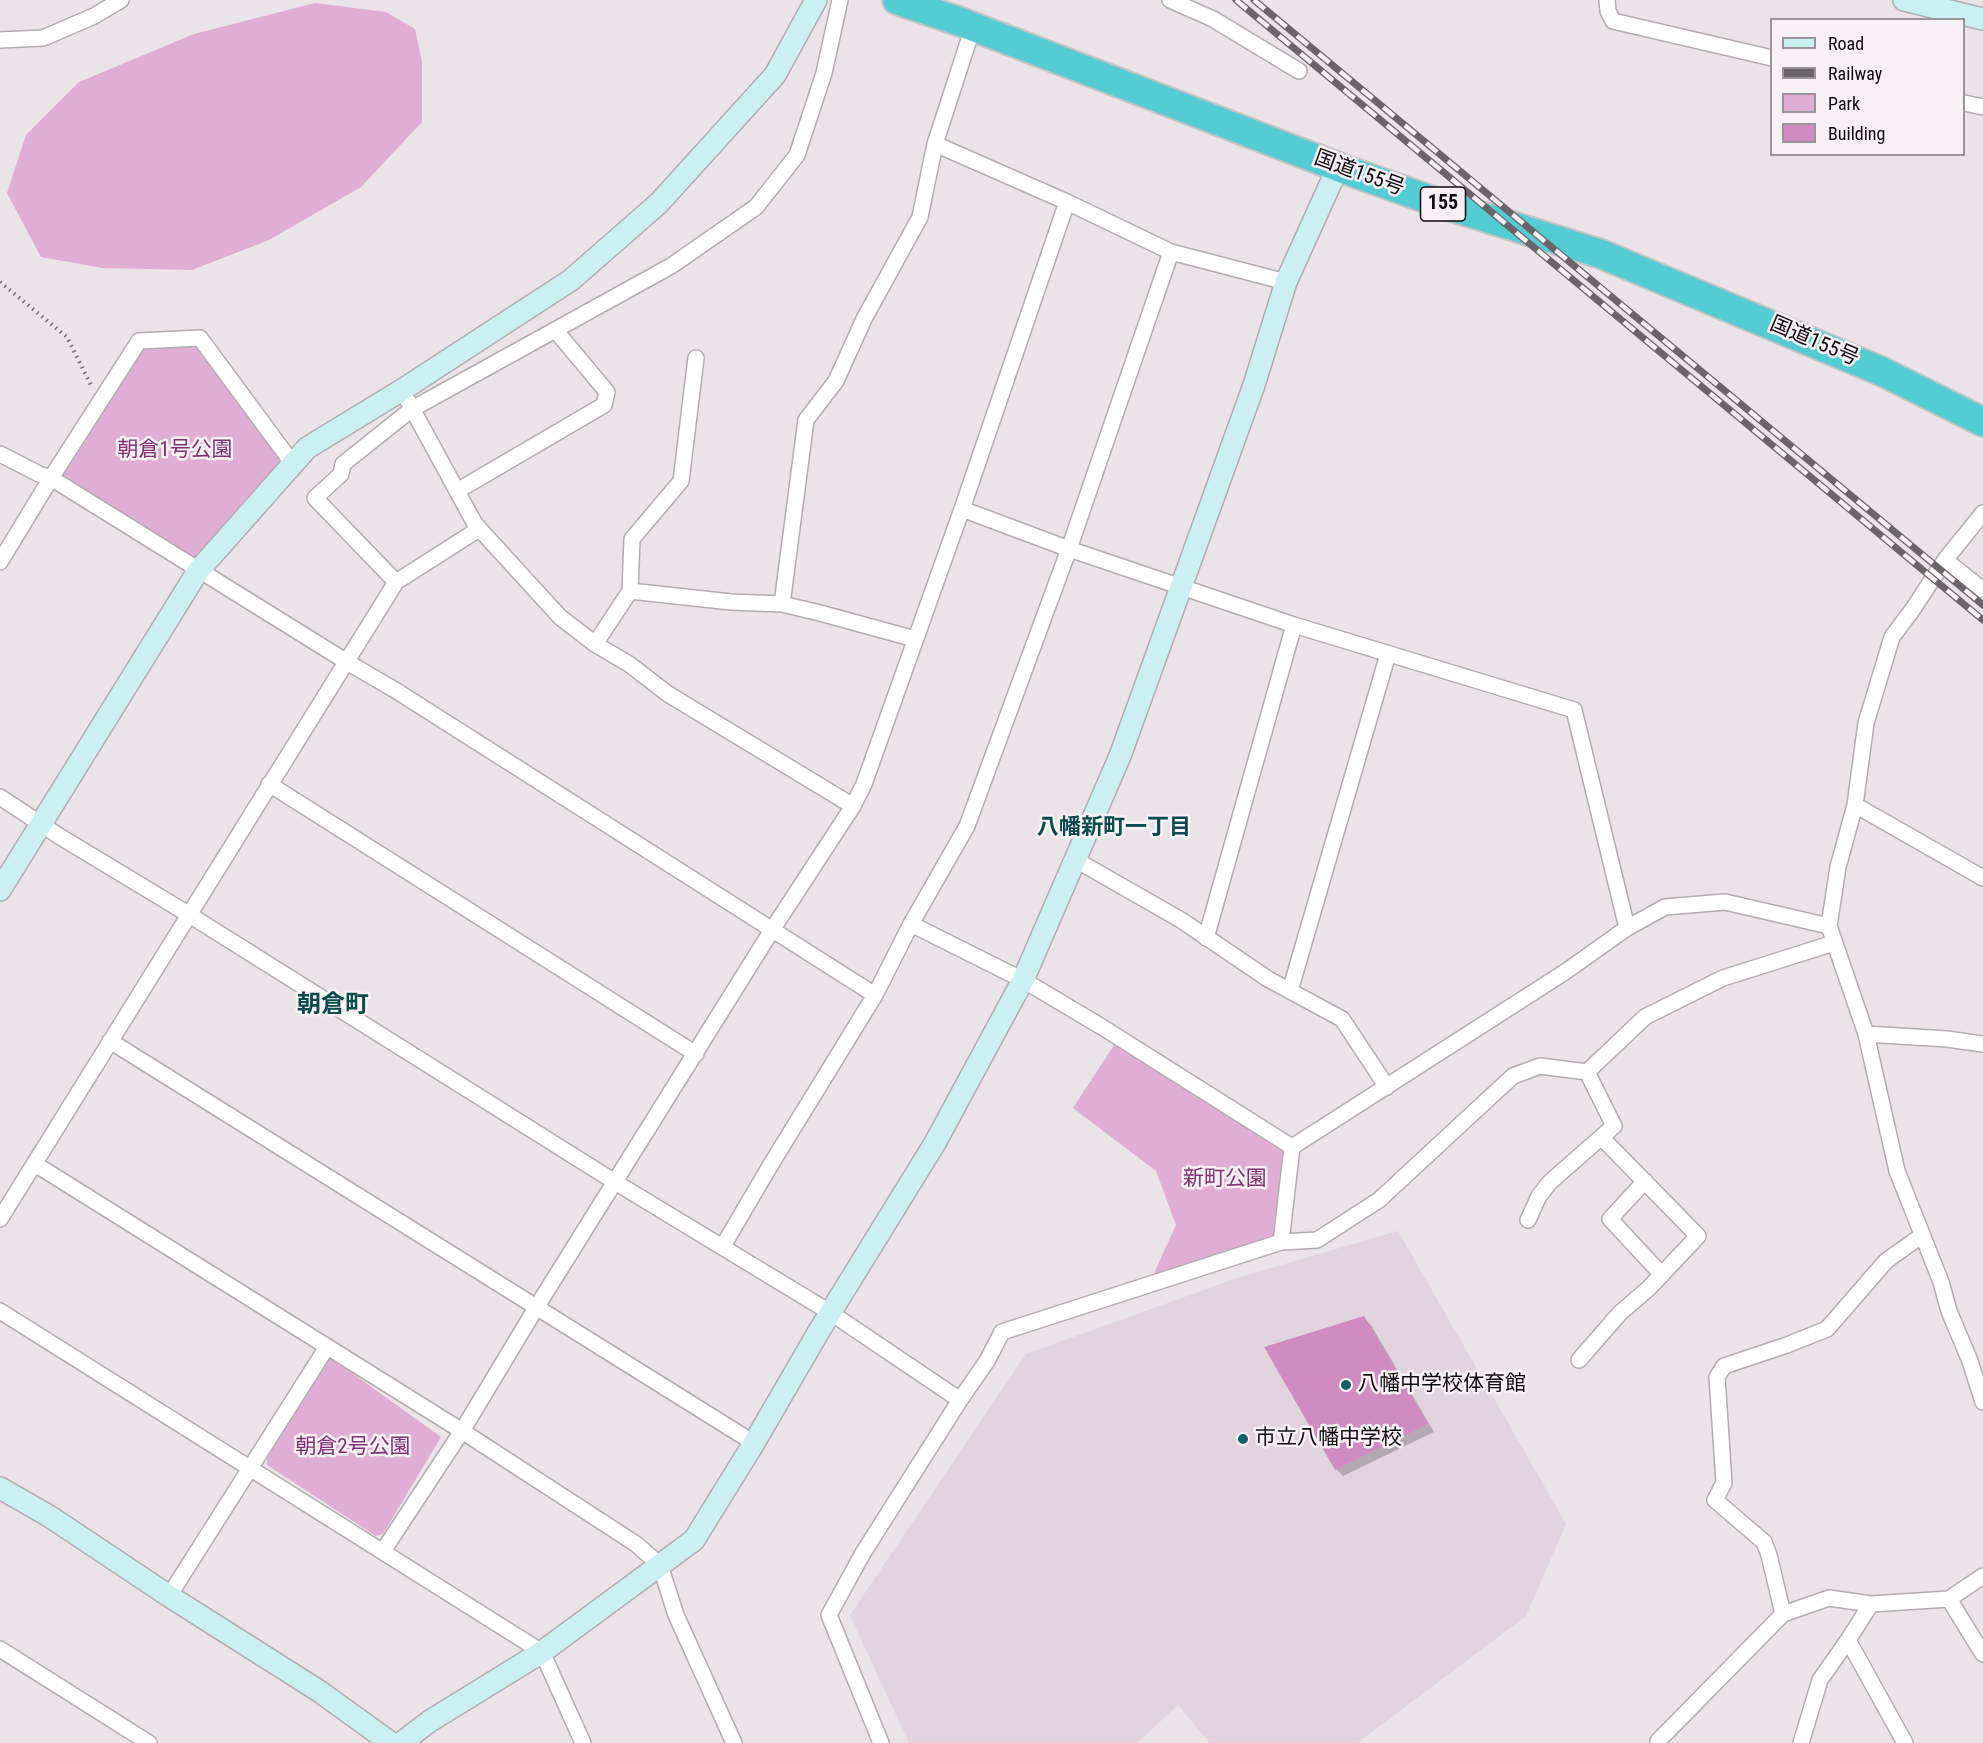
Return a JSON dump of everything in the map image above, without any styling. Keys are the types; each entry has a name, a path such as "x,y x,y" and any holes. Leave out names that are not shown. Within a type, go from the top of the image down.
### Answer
{"highway":[{"name":"国道155号","path":"897,0 1338,167 1433,201 1601,254 1883,372 1983,422"}],"street":[{"path":"0,40 43,39 94,16 121,0"},
{"path":"0,890 198,571 307,448 402,390 571,280 659,203 775,75 816,0"},
{"path":"396,582 315,498 341,474 343,464 412,410 670,266 756,207 797,155 824,73 840,0"},
{"path":"1170,0 1213,19 1299,71"},
{"path":"1607,0 1608,12 1613,21 1770,58"},
{"path":"1904,0 1983,20"},
{"path":"782,604 806,420 836,381 864,319 920,217 935,144 973,27"},
{"path":"1965,103 1983,107"},
{"path":"935,144 1067,202 1171,252 1286,282"},
{"path":"401,1743 430,1721 542,1652 694,1540 935,1143 1023,980 1120,756 1254,385 1286,282 1338,167"},
{"path":"383,1551 462,1431 772,930 853,806 864,784 962,510 1067,202"},
{"path":"723,1246 876,995 911,924 967,826 1069,549 1171,252"},
{"path":"457,491 604,405 607,392 555,331"},
{"path":"0,562 51,478 140,341 200,338 293,464"},
{"path":"595,644 630,591 632,538 681,481 696,358"},
{"path":"402,390 479,529 560,617 595,644 628,663 668,694 853,806"},
{"path":"0,454 51,478 198,571 404,696 876,995"},
{"path":"962,510 1069,549 1294,625 1574,710 1627,928"},
{"path":"1983,513 1945,560 1892,637 1866,723 1855,805 1838,867 1828,926 1866,1034 1897,1172 1971,1362 1983,1401"},
{"path":"0,1219 396,582 479,529"},
{"path":"1945,560 1983,590"},
{"path":"630,591 731,602 782,604 820,612 915,639"},
{"path":"1206,938 1294,625"},
{"path":"1290,991 1388,654"},
{"path":"269,784 696,1054"},
{"path":"0,797 615,1182 831,1313 960,1400"},
{"path":"1855,805 1983,878"},
{"path":"1076,860 1181,920 1268,979 1342,1018 1387,1087"},
{"path":"1292,1147 1565,972 1627,928 1665,907 1725,902 1828,926"},
{"path":"911,924 1023,980 1292,1147"},
{"path":"1587,1072 1645,1017 1723,978 1834,943"},
{"path":"1866,1034 1947,1039 1983,1044"},
{"path":"110,1041 754,1443"},
{"path":"881,1743 829,1615 863,1553 987,1361 1002,1332 1281,1242 1317,1240 1380,1200 1513,1076 1540,1066 1587,1072"},
{"path":"1528,1220 1539,1196 1550,1182 1614,1126 1587,1072"},
{"path":"1579,1360 1620,1313 1649,1288 1698,1236 1602,1138"},
{"path":"1281,1242 1292,1147"},
{"path":"35,1164 462,1431 636,1544 660,1565 676,1615 734,1743"},
{"path":"1645,1181 1610,1219 1662,1275"},
{"path":"1783,1614 1764,1542 1715,1500 1724,1483 1717,1377 1724,1366 1827,1329 1886,1261 1921,1236"},
{"path":"0,1311 542,1652 583,1743"},
{"path":"169,1596 327,1347"},
{"path":"0,1488 50,1516 169,1596 319,1690 391,1743"},
{"path":"1658,1742 1783,1614 1829,1598 1871,1604 1949,1599 1983,1576"},
{"path":"1949,1599 1983,1654"},
{"path":"1801,1743 1820,1680 1871,1604"},
{"path":"1848,1640 1905,1743"},
{"path":"0,1649 149,1743"}],"path":[{"path":"0,282 67,337 100,402"}],"shaded area":[{"name":"市立八幡中学校","path":"1398,1231 1566,1524 1526,1616 1357,1743 1210,1743 1178,1705 1137,1743 909,1743 850,1615 1026,1354 1240,1277"}],"green space":[{"path":"315,3 386,12 415,29 422,62 422,122 361,187 269,240 192,270 103,268 41,257 7,193 26,135 79,82 194,34"},
{"name":"朝倉1号公園","path":"200,338 293,464 198,571 51,478 139,341"},
{"name":"新町公園","path":"1118,1039 1292,1147 1281,1242 1149,1284 1176,1225 1156,1171 1073,1108"},
{"name":"朝倉2号公園","path":"331,1358 441,1437 383,1534 376,1536 267,1465 267,1458 324,1363"}],"building":[{"name":"八幡中学校体育館","path":"1364,1316 1428,1424 1335,1470 1264,1347"}],"railway":[{"path":"1236,0 1983,620"},
{"path":"1254,0 1983,605"}],"place":[{"name":"八幡中学校体育館","path":"1346,1385"},
{"name":"市立八幡中学校","path":"1243,1439"}],"district":[{"name":"八幡新町一丁目","path":"1114,828"},
{"name":"朝倉町","path":"333,1006"}]}
